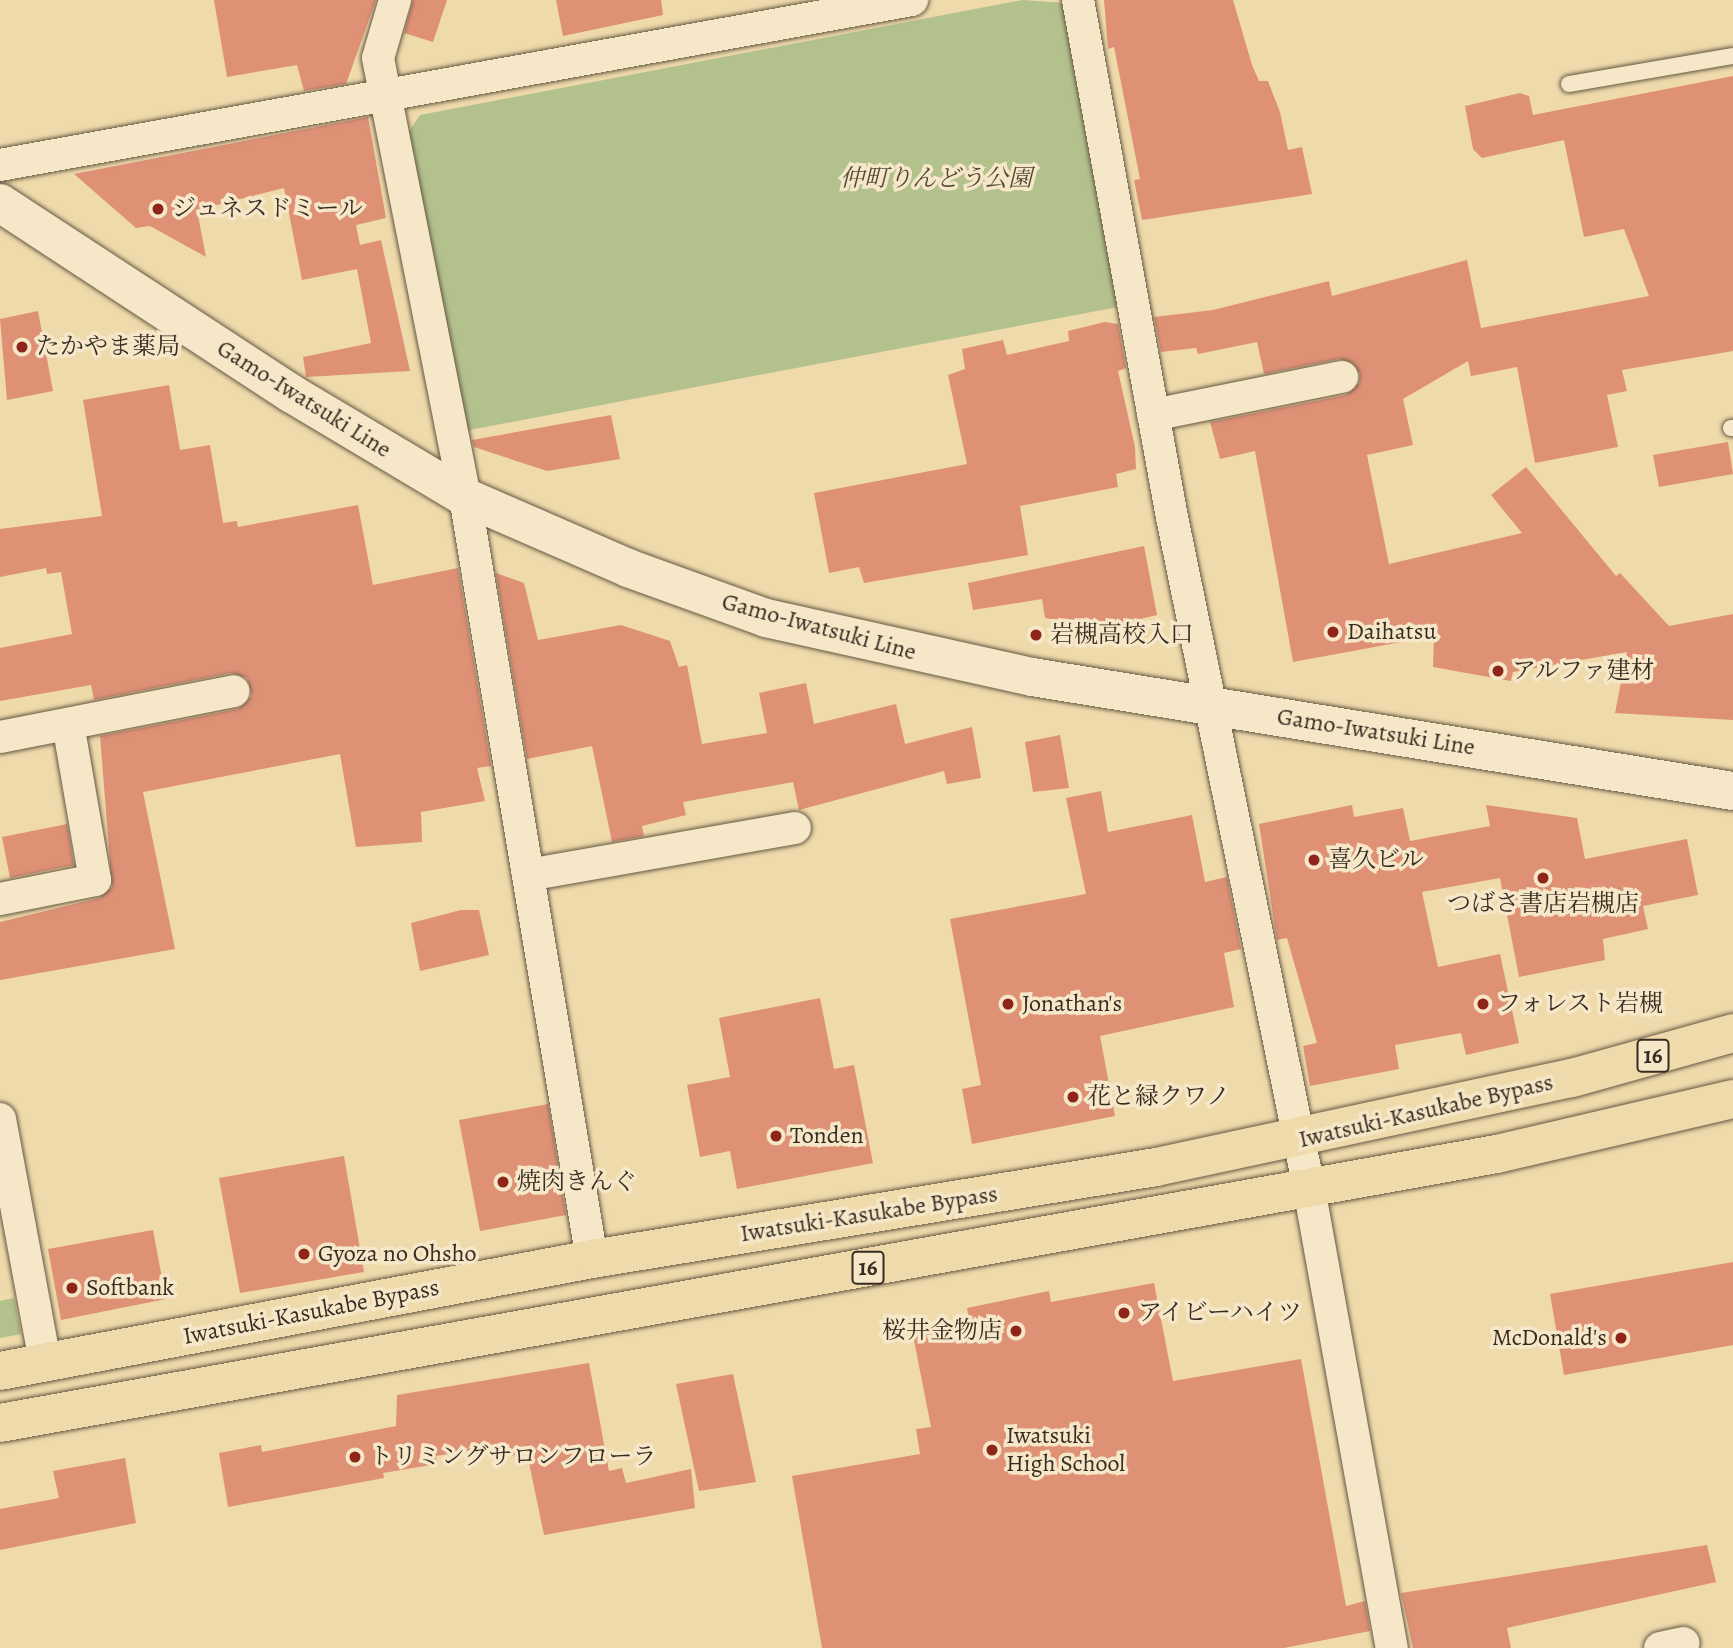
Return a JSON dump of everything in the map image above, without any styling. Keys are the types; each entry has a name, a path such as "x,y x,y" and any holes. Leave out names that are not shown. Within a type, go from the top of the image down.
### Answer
{"highway":[{"name":"Iwatsuki-Kasukabe Bypass","path":"0,1371 592,1259 1300,1139 1572,1078 1733,1033"},
{"name":"Iwatsuki-Kasukabe Bypass","path":"0,1423 1497,1154 1733,1099"}],"main road":[{"name":"Gamo-Iwatsuki Line","path":"0,203 292,394 465,497 628,568 766,618 1032,677 1733,791"}],"street":[{"path":"396,0 378,58 465,497 592,1259"},
{"path":"0,165 912,0"},
{"path":"1077,0 1153,415 1300,1139 1392,1648"},
{"path":"1153,415 1342,377"},
{"path":"0,737 234,691"},
{"path":"0,899 95,880 68,724"},
{"path":"528,875 795,828"},
{"path":"0,1119 45,1362"}],"lane":[{"path":"1569,84 1733,56"}],"green space":[{"name":"仲町りんどう公園","path":"1022,0 1065,3 1123,306 464,431 408,133 420,115"},
{"path":"14,1298 21,1334 0,1338 0,1301"}],"building":[{"path":"214,0 376,0 346,84 304,91 297,65 227,77"},
{"path":"413,0 447,0 433,42 404,33"},
{"path":"556,0 661,0 663,15 563,36"},
{"path":"1104,0 1233,0 1252,65 1259,81 1268,81 1280,112 1288,150 1302,147 1312,194 1142,220 1134,180 1140,179 1114,47 1108,49"},
{"path":"1733,76 1733,351 1622,370 1627,391 1607,395 1618,447 1535,463 1517,367 1471,376 1468,361 1403,399 1413,445 1367,455 1389,564 1522,533 1491,495 1526,467 1616,576 1620,573 1669,626 1733,614 1733,720 1615,713 1627,652 1513,672 1511,681 1433,667 1434,636 1293,662 1255,451 1220,459 1210,422 1346,395 1359,383 1360,373 1339,359 1264,374 1257,342 1198,354 1196,348 1161,352 1154,317 1213,310 1329,281 1332,296 1467,260 1481,328 1649,296 1624,229 1584,237 1564,140 1482,158 1473,149 1465,106 1520,93 1529,96 1533,115"},
{"path":"368,117 386,218 356,225 360,245 381,240 410,371 306,377 303,357 371,343 357,269 302,280 284,188 197,210 206,257 150,226 136,228 74,174"},
{"path":"38,311 53,391 7,400 0,319"},
{"path":"1105,322 1118,324 1126,368 1118,371 1135,447 1136,469 1116,474 1118,487 1020,506 1028,555 864,583 859,567 829,573 814,493 967,464 948,375 965,369 962,349 1003,340 1007,355 1069,341 1068,331"},
{"path":"169,385 180,450 210,445 223,523 237,521 238,527 358,505 373,585 458,568 491,766 477,768 485,801 421,812 422,842 356,847 340,754 143,792 175,949 0,980 0,922 99,898 112,887 100,736 238,709 252,696 247,678 231,673 94,700 91,685 0,701 0,648 72,634 61,572 47,574 46,568 0,577 0,529 102,516 83,400"},
{"path":"611,415 620,459 547,471 474,447 472,440"},
{"path":"1728,442 1733,474 1659,487 1653,455"},
{"path":"1144,546 1157,615 1132,621 1131,631 1045,618 1042,599 973,610 968,583"},
{"path":"496,573 524,583 538,640 621,625 670,641 679,667 687,665 702,744 767,733 759,693 806,683 814,724 896,704 905,744 972,727 981,778 947,784 944,771 799,810 793,782 683,802 686,815 642,826 644,836 612,842 592,746 527,759"},
{"path":"1060,735 1069,788 1033,792 1025,742"},
{"path":"1101,791 1108,832 1192,815 1205,882 1227,877 1241,949 1224,953 1234,1007 1100,1036 1115,1116 972,1144 962,1089 981,1085 950,919 1086,894 1066,798"},
{"path":"1352,805 1354,817 1403,808 1410,841 1490,826 1486,805 1577,818 1585,859 1687,839 1698,895 1643,906 1648,929 1603,939 1605,960 1519,977 1500,878 1422,892 1438,967 1500,954 1519,1043 1466,1055 1461,1033 1395,1045 1399,1069 1310,1086 1303,1046 1317,1043 1287,938 1277,940 1259,824"},
{"path":"67,824 74,865 10,878 2,837"},
{"path":"461,910 479,910 489,955 420,971 411,923"},
{"path":"820,998 834,1069 854,1065 873,1163 737,1189 730,1151 700,1157 687,1085 730,1077 719,1018"},
{"path":"548,1104 566,1215 480,1231 459,1120"},
{"path":"344,1156 364,1272 240,1293 219,1178"},
{"path":"153,1230 166,1299 61,1320 48,1249"},
{"path":"1733,1262 1733,1345 1564,1375 1550,1294"},
{"path":"1154,1283 1173,1381 1301,1359 1346,1606 1365,1601 1370,1631 1284,1648 822,1648 792,1476 920,1454 916,1429 931,1427 913,1335 970,1325 967,1308 1049,1291 1051,1302"},
{"path":"589,1363 609,1471 622,1468 626,1483 691,1469 695,1508 544,1535 527,1453 511,1456 509,1444 436,1456 437,1464 383,1473 384,1478 228,1507 219,1453 261,1445 262,1452 396,1426 397,1395"},
{"path":"733,1374 756,1482 699,1491 676,1384"},
{"path":"125,1458 136,1523 0,1550 0,1509 59,1498 53,1471"},
{"path":"1707,1545 1716,1582 1507,1628 1511,1648 1413,1648 1401,1593"}],"place":[{"name":"ジュネスドミール","path":"158,209"},
{"name":"たかやま薬局","path":"22,347"},
{"name":"Daihatsu","path":"1333,632"},
{"name":"岩槻高校入口","path":"1036,635"},
{"name":"アルファ建材","path":"1498,671"},
{"name":"喜久ビル","path":"1314,860"},
{"name":"つばさ書店岩槻店","path":"1543,878"},
{"name":"Jonathan's","path":"1008,1004"},
{"name":"フォレスト岩槻","path":"1483,1004"},
{"name":"花と緑クワノ","path":"1073,1097"},
{"name":"Tonden","path":"776,1136"},
{"name":"焼肉きんぐ","path":"503,1182"},
{"name":"Gyoza no Ohsho","path":"304,1254"},
{"name":"Softbank","path":"72,1288"},
{"name":"アイビーハイツ","path":"1124,1313"},
{"name":"桜井金物店","path":"1016,1331"},
{"name":"McDonald's","path":"1621,1338"},
{"name":"Iwatsuki High School","path":"992,1450"},
{"name":"トリミングサロンフローラ","path":"355,1457"}]}
